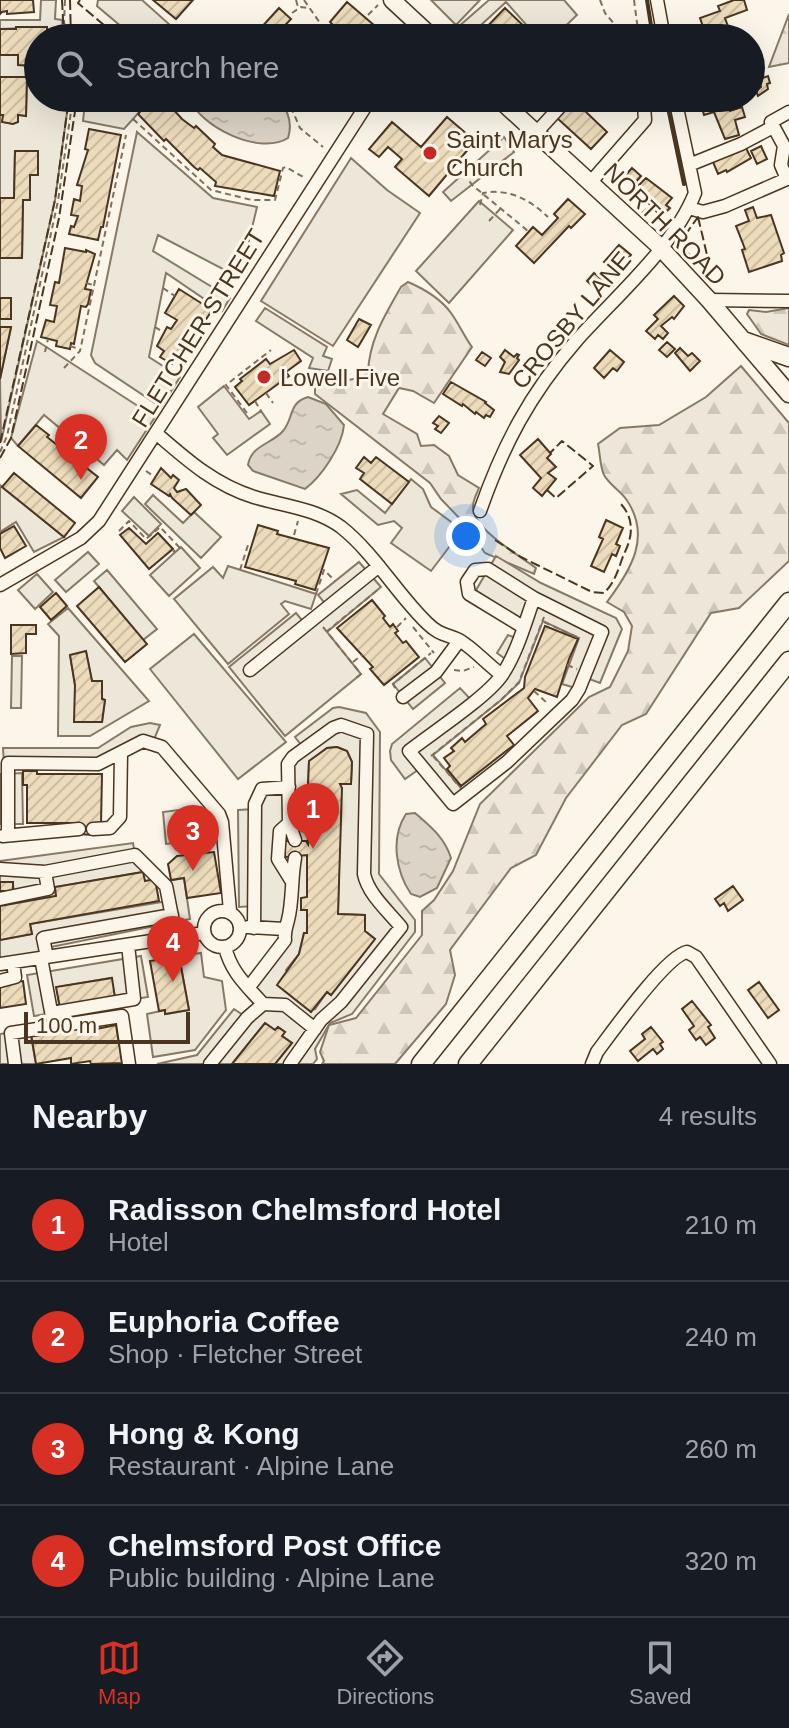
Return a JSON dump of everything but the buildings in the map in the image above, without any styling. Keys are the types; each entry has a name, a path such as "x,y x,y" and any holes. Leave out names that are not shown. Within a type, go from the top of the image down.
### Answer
{"highway":[{"path":"746,342 789,357"},
{"path":"421,1064 789,602"},
{"path":"468,1064 789,661"},
{"path":"481,1064 590,911"}],"main road":[{"path":"385,2 410,24"},
{"name":"NORTH ROAD","path":"513,112 661,248 789,394"}],"street":[{"path":"657,0 661,24"},
{"name":"FLETCHER STREET","path":"0,585 81,538 99,521 362,112"},
{"path":"536,133 555,112"},
{"path":"590,183 645,120 644,112"},
{"path":"678,112 695,193 689,208 703,212 725,206 788,178 781,165 784,146 771,122 789,112"},
{"path":"689,165 773,127"},
{"name":"CROSBY LANE","path":"480,511 497,461 536,391 573,344 661,248 689,208"},
{"path":"709,300 789,301"},
{"path":"157,434 201,472 227,487 255,498 289,504 340,526 379,566 426,623 444,637 459,641 502,675"},
{"path":"250,670 379,566"},
{"path":"523,627 472,597 467,582 475,570 488,569 534,598 602,632 579,689 559,713 507,762 453,804 409,751 473,702 502,675 523,627 534,598"},
{"path":"401,694 436,672 459,641"},
{"path":"290,1064 321,1020 341,1002 401,927 365,883 367,734 341,725 333,728 288,764 289,823 295,840"},
{"path":"79,829 4,836 4,764 98,764 143,741 162,747 214,806 222,822 230,911 247,927 284,929"},
{"path":"93,829 110,828 120,817 121,753"},
{"path":"230,911 213,913 205,921 204,933 214,945 225,947 235,942 247,927 258,795 262,789 289,787"},
{"path":"289,823 280,831 278,859 291,880"},
{"path":"0,869 45,872 135,855 166,886 176,937"},
{"path":"249,987 285,940 295,858"},
{"path":"0,899 48,889 45,872"},
{"path":"53,1020 43,938 172,915"},
{"path":"0,981 15,977 6,963 204,933"},
{"path":"15,1064 11,1033 134,999 128,945"},
{"path":"225,947 228,963 237,977 263,1004"},
{"path":"592,1064 597,1052 655,979 677,956 687,952 696,957 770,1064"},
{"path":"210,1064 247,1018 263,1004 285,1005 315,1029"},
{"path":"53,1020 122,1016 129,1064"}],"path":[{"path":"64,24 65,0"},
{"path":"298,8 296,2 304,0 321,24"},
{"path":"600,0 614,24"},
{"path":"634,0 637,24"},
{"path":"368,15 385,2"},
{"path":"292,13 298,8 311,9"},
{"path":"0,452 7,436 58,201 71,112"},
{"path":"293,112 300,128 326,148"},
{"path":"133,119 211,190 238,194 252,200 275,200 282,170 286,167 306,179"},
{"path":"140,125 144,120"},
{"path":"147,131 150,126"},
{"path":"64,368 81,349 126,135"},
{"path":"165,148 170,143"},
{"path":"119,146 123,147"},
{"path":"181,163 185,159"},
{"path":"112,168 118,170"},
{"path":"193,174 197,169"},
{"path":"464,173 528,231"},
{"path":"252,200 255,192"},
{"path":"480,205 483,193"},
{"path":"483,193 524,198 548,217"},
{"path":"628,205 640,193"},
{"path":"107,199 112,200"},
{"path":"640,216 650,206"},
{"path":"489,221 501,208"},
{"path":"98,239 104,239"},
{"path":"94,258 99,259"},
{"path":"86,283 94,285"},
{"path":"163,288 175,296"},
{"path":"80,319 87,321"},
{"path":"155,327 163,332"},
{"path":"45,352 48,339"},
{"path":"191,341 199,347"},
{"path":"70,346 81,349"},
{"path":"247,413 226,385 271,350"},
{"path":"235,378 239,384"},
{"path":"266,393 273,403"},
{"path":"255,401 261,411"},
{"path":"294,535 298,520"},
{"path":"119,531 129,521 146,539 160,527 179,547 173,552"},
{"path":"240,570 248,545"},
{"path":"316,594 324,570 335,581"},
{"path":"326,632 381,587"},
{"path":"397,627 406,618"},
{"path":"543,621 579,638"},
{"path":"320,624 361,674 356,678"},
{"path":"401,694 393,684 433,651"},
{"path":"352,663 362,655"},
{"path":"534,691 559,713"},
{"path":"444,746 448,750"},
{"path":"432,755 462,789"}],"green space":[{"path":"789,14 789,63 769,67"},
{"path":"408,282 431,294 447,308 472,347 434,403 413,391 399,388 383,414 417,434 421,446 434,445 449,456 458,475 479,488 473,506 480,524 536,568 534,574 485,553 478,543 465,535 465,524 430,483 315,394 315,387 322,384 356,379 368,373 371,350 379,328 401,287"},
{"path":"789,308 789,345 761,334 747,314 749,310 766,312"},
{"path":"741,366 789,423 789,561 739,608 711,613 646,714 622,725 566,798 536,855 511,868 450,950 455,975 446,1004 395,1064 322,1064 324,1061 320,1052 329,1025 356,1018 422,935 422,911 434,900 453,871 480,804 589,697 610,687 628,651 632,626 624,612 607,602 630,565 638,539 637,526 626,499 604,475 598,444 620,428 659,425 706,397"}],"shaded area":[{"path":"41,0 56,0 55,19 62,20 62,24 24,24 24,28 0,29 0,20 40,20"},
{"path":"98,0 142,0 169,24 118,24 97,6"},
{"path":"431,0 480,0 457,24"},
{"path":"489,0 564,0 577,15 568,24 526,24 506,2 482,24 461,24"},
{"path":"0,55 18,55 18,65 24,65 24,78 0,77"},
{"path":"26,112 67,112 55,200 1,442 0,379 11,328 0,327 0,319 11,319 11,299 0,298 0,258 22,258 23,200 30,200 30,175 38,174 38,152 15,151 14,198 0,198 0,115 3,115 3,122 13,124 18,115 26,115"},
{"path":"84,112 139,112 124,129 83,121"},
{"path":"137,132 213,198 257,207 240,278 158,235 153,251 230,298 222,311 166,273 149,357 180,377 161,407 95,363 91,355"},
{"path":"504,137 514,152 451,201 443,192"},
{"path":"351,158 387,190 420,213 333,346 261,301"},
{"path":"479,201 513,230 449,303 416,271"},
{"path":"265,308 327,347 323,356 332,359 328,371 309,368 313,358 256,321"},
{"path":"37,341 155,417 127,460 117,450 104,465 44,415 18,446 11,438"},
{"path":"224,386 249,419 261,411 270,424 227,455 213,438 218,434 198,407"},
{"path":"411,479 423,489 431,507 462,530 431,571 391,543 402,528 394,521 378,525 341,494 357,490 385,513"},
{"path":"0,485 64,537 34,552 16,522 0,532"},
{"path":"153,495 183,523 194,512 221,537 201,558 145,504"},
{"path":"134,497 161,524 149,536 122,511"},
{"path":"181,547 200,568 169,596 150,575"},
{"path":"88,552 99,564 66,592 55,580"},
{"path":"496,556 541,583 616,618 622,629 600,683 584,677 579,689 562,684 579,638 543,621 519,683 433,755 466,794 453,804 422,767 405,779 391,760 390,751 392,744 460,688 473,702 508,661 497,653 508,635 518,639 523,627 472,597"},
{"path":"359,562 381,587 327,632 361,674 285,736 229,667 296,613 306,625 328,607 318,595"},
{"path":"228,566 316,594 311,609 285,601 281,604 289,614 228,664 174,599 213,567 223,578"},
{"path":"107,570 157,629 143,640 94,581"},
{"path":"37,574 53,592 35,609 18,590"},
{"path":"68,608 149,701 90,736 58,736 59,636 48,624","holes":["86,652 92,681 102,682 102,699 105,700 102,722 75,722 75,685 70,655"]},
{"path":"194,634 286,742 238,779 150,669"},
{"path":"12,656 22,656 21,708 11,708"},
{"path":"425,658 445,683 413,709 393,684"},
{"path":"333,708 366,713 380,732 379,874 415,920 415,932 352,1014 330,1023 315,1049 317,1059 313,1064 275,1064 292,1043 282,1036 285,1032 265,1023 232,1064 157,1064 197,1055 234,1009 246,1017 261,999 249,987 282,947 284,929 254,928 254,906 239,907 238,810 255,809 258,795 289,787 288,764 304,749 295,737","holes":["337,747 347,751 352,762 351,783 340,784 338,914 364,915 365,931 375,939 331,995 327,992 315,1009 286,970 299,954 304,933 307,933 307,910 301,910 307,897 307,855 285,857 284,842 308,844 307,788 313,787 308,785 309,762 327,748"]},
{"path":"150,723 160,725 153,742 98,764 4,764 3,748 98,748 131,727"},
{"path":"22,773 23,824 0,824 0,774"},
{"path":"201,807 203,824 208,824 209,839 166,844 163,812"},
{"path":"133,843 143,872 55,887 56,896 14,904 13,882 0,882 0,861"},
{"path":"184,878 190,919 46,948 47,957 0,964 0,940 32,934 30,924 168,901 162,882"},
{"path":"201,953 204,977 222,981 226,1010 195,1050 153,1057 147,1014 189,1010 179,956"},
{"path":"141,956 148,997 116,1002 111,978 57,987 60,1012 34,1016 27,975"},
{"path":"30,1030 36,1064 0,1064 0,1034"}],"water":[{"path":"198,112 286,112 290,127 288,138 276,143 262,143 232,136"},
{"path":"308,397 326,404 344,425 335,452 324,469 305,489 253,471 248,465 253,453 283,431 294,407"},
{"path":"415,813 441,838 451,858 437,888 420,897 411,894 406,885 397,855 401,823 406,814"}],"fence":[{"path":"62,0 63,24"},
{"path":"70,0 71,24"},
{"path":"80,0 78,3 103,24"},
{"path":"0,443 55,200 67,112"},
{"path":"0,458 11,438 59,218 75,112"},
{"path":"698,217 708,259 704,267 678,245 698,217"},
{"path":"547,490 556,498 593,466 562,441 550,453"},
{"path":"495,540 521,557 592,592 604,593 616,575 631,534 628,514 619,502"}],"wall":[{"path":"647,0 651,24"},
{"path":"669,112 684,184"}],"place":[{"name":"Saint Marys Church","path":"430,153"},
{"name":"Lowell Five","path":"264,377"},
{"name":"Euphoria Coffee","path":"81,480"},
{"name":"Radisson Chelmsford Hotel","path":"313,849"},
{"name":"Hong & Kong","path":"193,871"},
{"name":"Chelmsford Post Office","path":"173,982"}]}
